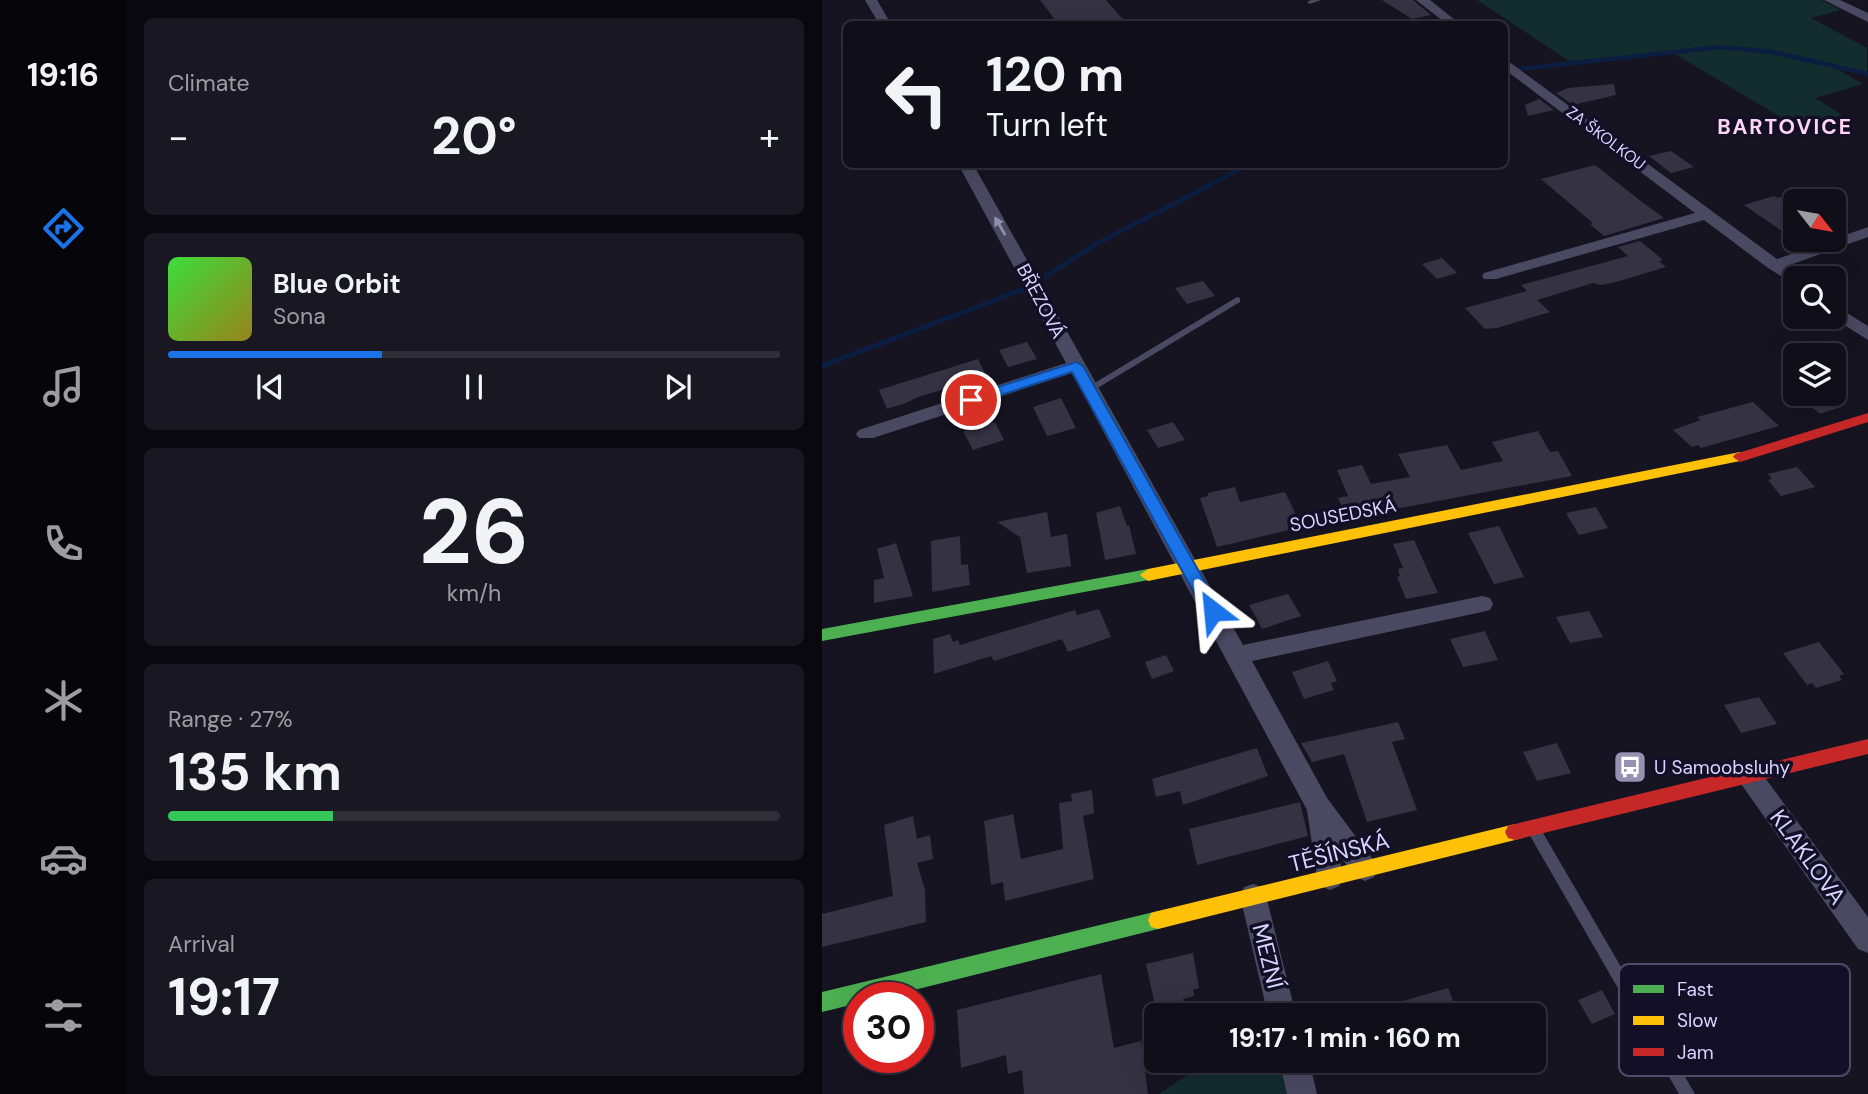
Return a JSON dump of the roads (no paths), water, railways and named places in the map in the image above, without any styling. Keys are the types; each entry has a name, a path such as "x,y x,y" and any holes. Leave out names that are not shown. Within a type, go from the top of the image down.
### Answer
{"street":[{"path":"871,0 883,21"},
{"path":"1422,0 1450,21"},
{"path":"1830,0 1867,18"},
{"name":"ZA ŠKOLKOU","path":"1508,65 1783,271"},
{"name":"BŘEZOVÁ","path":"967,168 1318,806 1365,869"},
{"path":"1490,276 1707,214"},
{"path":"1774,265 1867,232"},
{"path":"1846,319 1867,335"},
{"path":"866,434 1076,366"},
{"name":"SOUSEDSKÁ","path":"822,635 1188,568 1720,462 1761,453 1867,417"},
{"path":"1237,655 1482,604"},
{"name":"TĚŠÍNSKÁ","path":"822,1002 1867,746"},
{"name":"KLAKLOVA","path":"1748,774 1867,940"},
{"name":"BŘEZOVÁ","path":"1318,806 1330,878"},
{"name":"MEZNÍ","path":"1253,896 1279,1003"},
{"path":"1297,1073 1302,1094"}],"lane":[{"path":"1310,2 1318,0"},
{"path":"1089,390 1237,300"},
{"path":"1532,828 1619,977"},
{"path":"1677,1076 1687,1094"}],"waterway":[{"path":"1520,69 1720,47 1773,52 1868,74"},
{"path":"1205,187 1242,168"},
{"path":"1037,282 1094,245 1209,186"},
{"path":"822,366 1027,288"}],"place":[{"name":"U Samoobsluhy","path":"1630,767"}],"district":[{"name":"BARTOVICE","path":"1785,127"}]}
